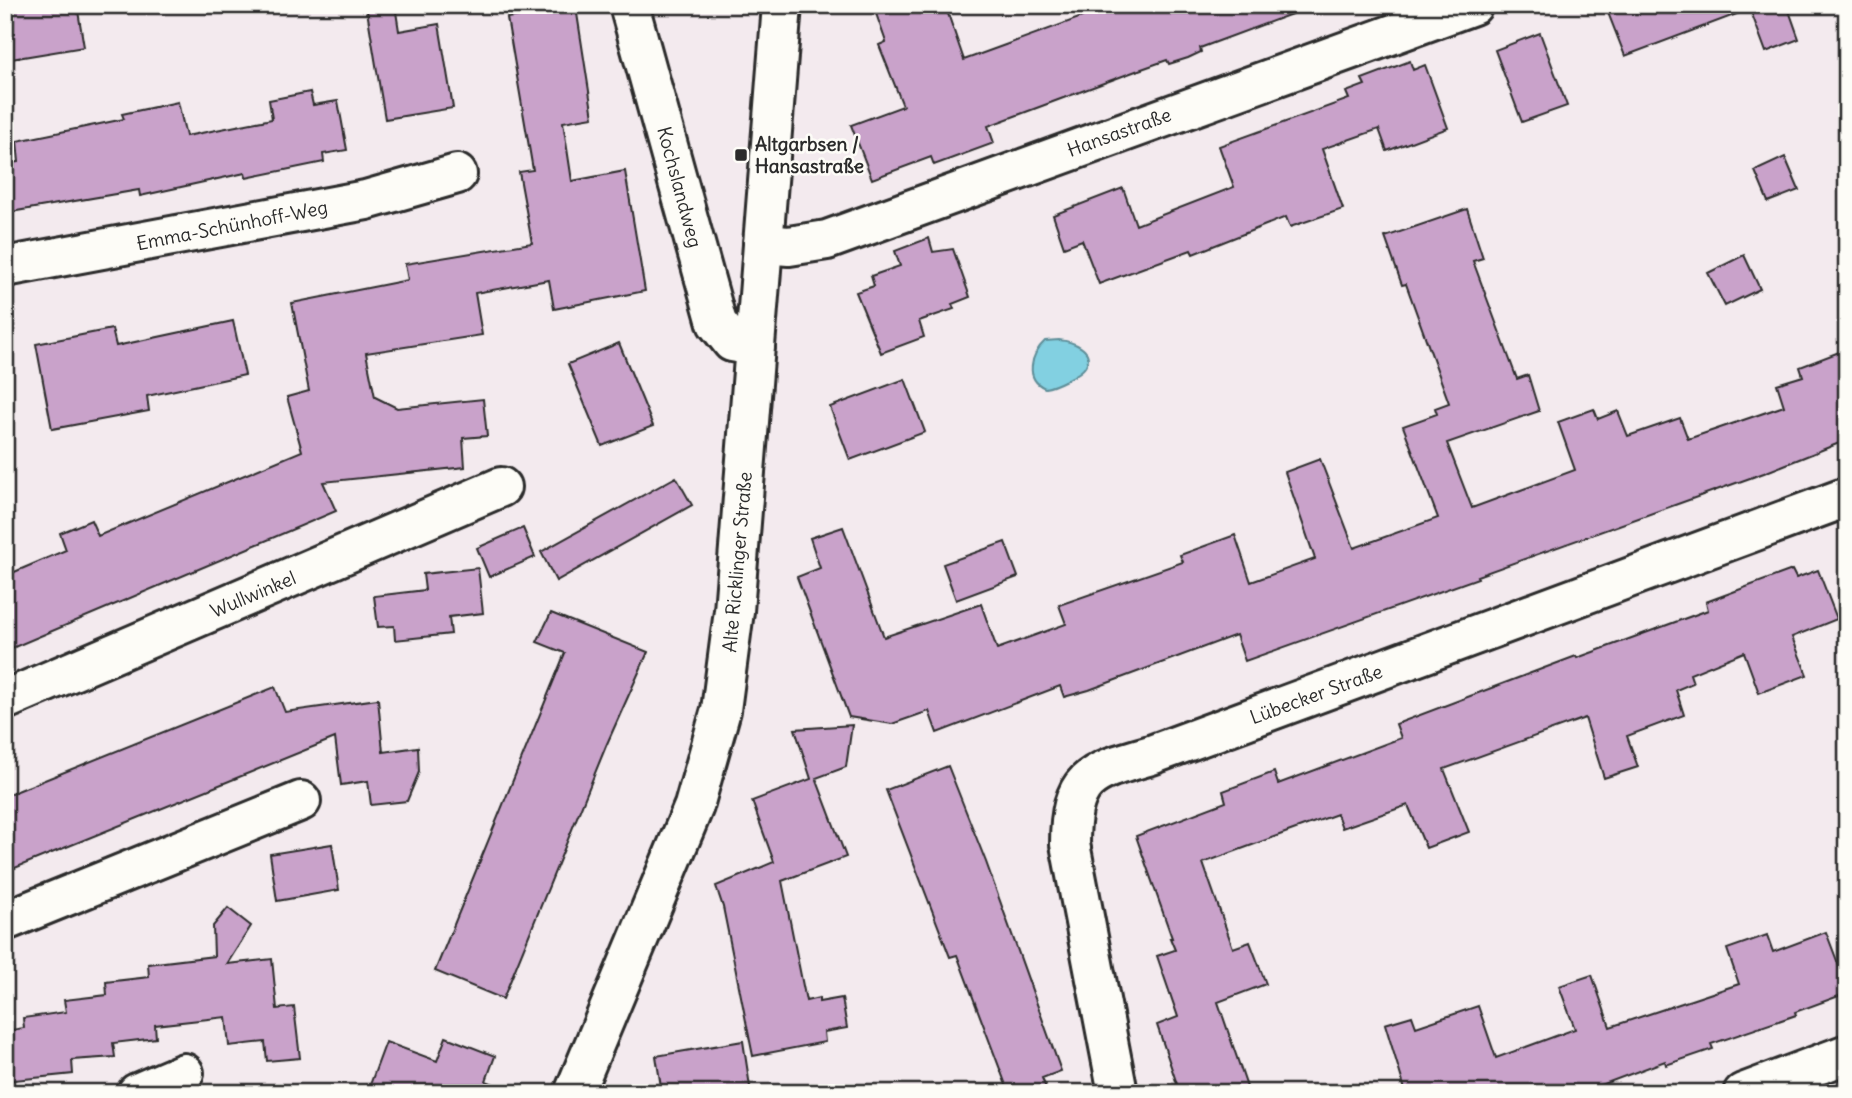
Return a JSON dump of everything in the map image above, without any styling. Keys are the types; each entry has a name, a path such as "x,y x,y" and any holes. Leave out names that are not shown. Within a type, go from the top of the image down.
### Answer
{"street":[{"name":"Kochslandweg","path":"629,5 717,323 732,342 755,346"},
{"name":"Alte Ricklinger Straße","path":"574,1093 694,806 721,710 734,611 782,5"},
{"name":"Hansastraße","path":"763,244 789,246 827,240 1473,5"},
{"name":"Emma-Schünhoff-Weg","path":"5,267 366,200 457,174"},
{"name":"Wullwinkel","path":"5,700 501,487"},
{"name":"Lübecker Straße","path":"1118,1093 1070,844 1070,817 1076,798 1088,779 1102,769 1164,750 1847,497"},
{"path":"5,922 301,801"},
{"path":"1743,1093 1847,1054"},
{"path":"137,1093 184,1073"}],"water":[{"path":"1059,340 1081,347 1088,355 1088,361 1078,373 1045,388 1034,379 1033,359 1045,341"}],"building":[{"path":"5,5 77,5 84,47 5,60"},
{"path":"366,5 395,5 399,31 439,24 453,108 385,119"},
{"path":"873,5 945,5 964,60 1082,17 1078,5 1304,5 1305,9 1200,48 1201,52 1188,58 1169,64 1167,60 988,126 994,143 934,165 931,157 872,179 851,125 903,106 879,45 886,42"},
{"path":"1605,5 1787,5 1799,39 1766,52 1750,9 1625,56"},
{"path":"576,7 593,117 563,122 572,181 625,171 645,291 554,309 549,280 475,293 482,335 366,353 375,397 397,408 483,399 487,436 463,438 465,467 323,482 336,511 5,651 5,576 66,550 60,533 91,520 98,536 302,451 287,397 309,391 292,303 408,280 405,264 532,243 519,172 533,170 507,18"},
{"path":"1540,33 1567,106 1522,122 1495,50"},
{"path":"1410,61 1413,70 1425,65 1448,128 1387,151 1379,129 1322,149 1343,209 1290,227 1286,217 1193,254 1191,250 1099,284 1082,240 1064,247 1053,215 1123,188 1136,225 1234,187 1219,146 1349,99 1346,92 1365,85 1362,79"},
{"path":"310,92 313,105 338,101 347,150 323,154 324,162 246,178 245,173 140,196 139,190 5,213 5,163 19,162 17,141 124,119 122,114 178,102 186,136 272,119 269,100"},
{"path":"1785,157 1799,190 1768,202 1755,171"},
{"path":"1467,209 1483,258 1473,261 1517,379 1528,375 1539,411 1447,443 1472,508 1575,470 1558,422 1594,409 1598,419 1618,411 1628,436 1680,418 1688,439 1784,406 1777,384 1803,376 1800,367 1847,349 1847,440 1764,473 1477,576 1478,578 1245,661 1236,635 1089,690 1064,697 1060,686 937,733 929,711 892,724 849,717 797,577 820,568 810,538 843,527 884,637 981,604 997,649 1066,624 1059,605 1183,562 1180,555 1235,535 1251,582 1315,559 1285,472 1320,459 1354,548 1438,518 1403,426 1437,414 1435,408 1449,403 1406,284 1402,285 1385,237"},
{"path":"929,238 933,252 953,249 970,297 952,304 954,309 919,321 924,337 881,353 856,292 874,286 871,276 900,266 895,251"},
{"path":"1744,255 1760,289 1725,306 1708,273"},
{"path":"233,321 245,375 147,396 149,411 52,429 36,344 112,329 116,346"},
{"path":"619,343 653,426 602,446 568,364"},
{"path":"905,379 925,432 850,460 830,407"},
{"path":"676,477 692,505 556,581 541,552"},
{"path":"523,528 535,557 489,577 477,548"},
{"path":"1005,542 1018,577 956,600 943,564"},
{"path":"478,568 483,613 449,617 451,634 395,640 394,626 378,627 374,596 425,590 423,574"},
{"path":"1792,570 1796,578 1818,570 1837,619 1792,637 1807,675 1759,693 1744,652 1690,674 1693,683 1676,690 1684,715 1627,736 1638,767 1604,778 1585,718 1444,769 1469,832 1426,848 1408,805 1342,828 1337,814 1203,863 1233,948 1250,942 1266,984 1218,1002 1249,1093 1180,1093 1157,1025 1178,1017 1157,956 1175,950 1136,836 1226,802 1223,791 1274,772 1278,784 1401,738 1396,724 1708,610 1706,602"},
{"path":"551,613 648,652 606,746 503,999 435,971 565,653 537,642"},
{"path":"275,687 285,712 378,699 383,752 418,747 419,772 407,801 371,805 368,781 341,785 335,738 5,872 5,796"},
{"path":"852,725 846,767 816,778 846,857 782,881 806,1001 842,998 847,1028 824,1032 825,1042 753,1056 723,907 716,886 774,862 752,801 811,779 795,729"},
{"path":"948,766 986,862 1061,1071 1042,1078 1048,1093 1009,1093 957,955 950,957 886,790"},
{"path":"332,844 339,890 277,901 270,854"},
{"path":"228,908 251,926 227,964 272,959 277,1009 294,1007 300,1058 267,1061 265,1042 229,1046 226,1017 155,1025 156,1038 113,1043 115,1057 72,1060 73,1074 5,1081 5,1031 24,1028 23,1018 66,1012 64,1000 107,995 106,982 149,977 148,964 214,956 213,926"},
{"path":"1826,932 1847,993 1795,1012 1796,1015 1711,1044 1713,1049 1666,1065 1665,1061 1580,1093 1406,1093 1385,1024 1412,1016 1416,1027 1478,1006 1496,1058 1575,1029 1559,986 1592,975 1610,1027 1739,984 1727,949 1767,935 1773,952"},
{"path":"446,1037 495,1056 486,1081 512,1091 511,1093 367,1093 386,1042 437,1061"},
{"path":"743,1041 751,1093 662,1093 656,1056"}],"place":[{"name":"Altgarbsen / Hansastraße","path":"741,155"}]}
